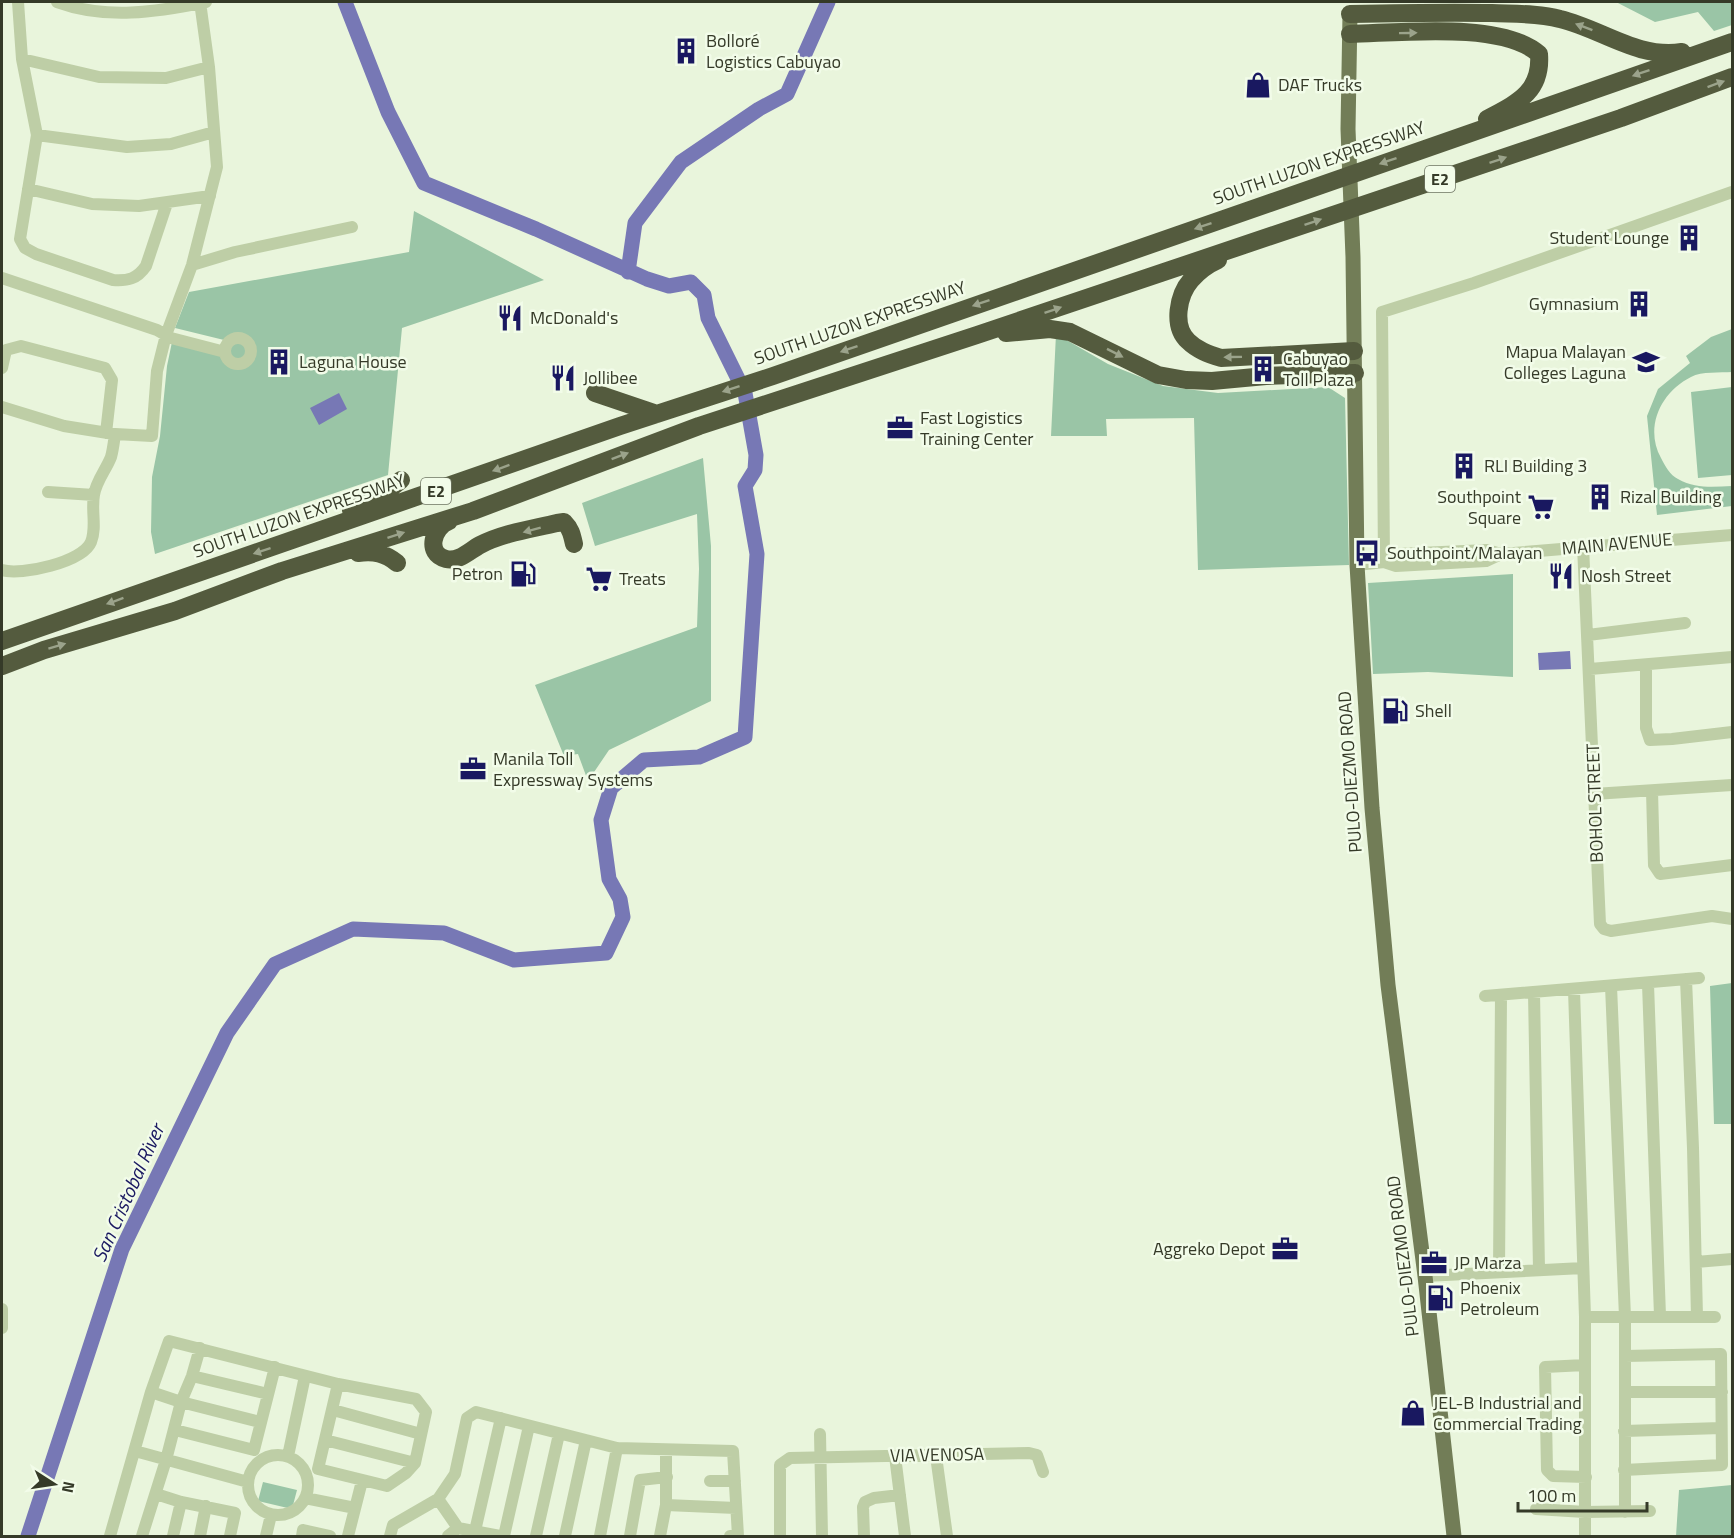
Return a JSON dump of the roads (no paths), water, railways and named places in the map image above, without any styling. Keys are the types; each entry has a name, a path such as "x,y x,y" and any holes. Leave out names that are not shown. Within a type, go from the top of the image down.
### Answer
{"highway":[{"path":"1350,8 1537,15 1560,19 1625,45 1658,54 1724,44"},
{"path":"1350,34 1444,32 1485,34 1507,37 1521,42 1539,54 1540,69 1536,84 1523,96 1499,112 1443,142"},
{"name":"SOUTH LUZON EXPRESSWAY","path":"2,641 773,376 1724,44"},
{"name":"E2","path":"2,666 44,650 175,611 282,571 473,511 699,426 1621,118 1732,77"},
{"path":"1258,240 1212,263 1191,280 1184,292 1178,311 1180,328 1186,339 1203,352 1221,357 1354,351"},
{"path":"977,335 1050,329 1070,332 1095,342 1158,375 1186,380 1212,381 1266,376 1355,373"},
{"path":"595,393 657,414"},
{"path":"317,532 349,511 381,496 401,480"},
{"path":"473,511 443,523 436,532 433,546 436,553 443,558 459,558 481,544 564,522 572,532 574,544"},
{"path":"320,559 378,552 389,556 397,563"}],"main road":[{"name":"PULO-DIEZMO ROAD","path":"1350,8 1348,129 1353,257 1358,565 1377,869 1388,985 1425,1276 1454,1536"}],"street":[{"path":"18,2 22,59 37,135 20,239 25,248 36,254 113,280 134,279 146,266 167,203"},
{"path":"2,407 64,426 152,436 163,332 192,265 217,167 202,2 148,12 112,13 57,2"},
{"path":"22,59 99,76 166,78 209,67"},
{"path":"37,135 127,147 171,144 214,132"},
{"path":"28,189 92,204 139,206 210,196"},
{"path":"1384,562 1382,312 1474,283 1732,192"},
{"path":"192,265 235,252 352,227"},
{"path":"2,278 163,332 226,349"},
{"path":"2,368 6,350 21,346 105,368 112,381 111,457 93,495 94,532 90,545 78,556 24,572 2,570"},
{"path":"48,492 93,495"},
{"name":"MAIN AVENUE","path":"1358,565 1384,562 1396,566 1486,561 1501,554 1732,535"},
{"name":"BOHOL STREET","path":"1583,546 1600,924 1604,929 1611,931 1712,916 1732,919"},
{"path":"1588,635 1685,623"},
{"path":"1590,669 1732,657"},
{"path":"1647,665 1646,728 1650,740 1732,732"},
{"path":"1594,794 1732,785"},
{"path":"1652,791 1656,871 1660,874 1732,865"},
{"path":"1485,996 1699,978"},
{"path":"1686,979 1697,1317"},
{"path":"1648,984 1660,1316"},
{"path":"1611,986 1625,1317 1624,1512"},
{"path":"1574,990 1585,1317 1585,1536"},
{"path":"1534,993 1539,1269"},
{"path":"1499,1272 1501,996"},
{"path":"1696,1262 1732,1259"},
{"path":"1425,1276 1583,1268"},
{"path":"2,1309 2,1328"},
{"path":"1585,1317 1715,1317"},
{"path":"110,1536 151,1392 169,1341 338,1384 416,1399 426,1412 415,1462 406,1473 387,1486 318,1469 338,1384"},
{"path":"142,1536 175,1430 181,1402 200,1348"},
{"path":"1624,1470 1722,1465 1722,1354 1625,1356"},
{"path":"1585,1365 1545,1367 1547,1470 1553,1476 1586,1477"},
{"path":"175,1430 254,1450 275,1367"},
{"path":"192,1376 268,1394"},
{"path":"288,1456 306,1376"},
{"path":"151,1392 260,1422"},
{"path":"1624,1392 1722,1392"},
{"path":"333,1410 421,1434"},
{"path":"390,1536 393,1525 438,1499 455,1474 467,1418 476,1412 616,1448 733,1451 738,1536 730,1536"},
{"path":"466,1531 501,1418"},
{"path":"448,1536 466,1531 498,1536 529,1426"},
{"path":"1624,1431 1721,1428"},
{"path":"536,1536 559,1434"},
{"path":"820,1434 822,1536"},
{"path":"325,1440 415,1462"},
{"path":"565,1536 586,1440"},
{"path":"600,1536 616,1448"},
{"path":"135,1450 248,1482"},
{"path":"660,1536 666,1506 666,1450"},
{"name":"VIA VENOSA","path":"780,1536 780,1465 790,1458 1029,1453 1037,1455 1043,1472"},
{"path":"274,1455 288,1456 302,1467 307,1475 305,1498 292,1512 271,1515 252,1502 248,1482 252,1469 261,1460 274,1455"},
{"path":"895,1456 905,1536"},
{"path":"936,1456 947,1536"},
{"path":"630,1536 640,1480 667,1477"},
{"path":"710,1480 735,1481"},
{"path":"348,1536 362,1481"},
{"path":"156,1494 181,1502 235,1513 230,1536"},
{"path":"864,1536 863,1507 865,1502 874,1498 900,1495"},
{"path":"305,1498 355,1508"},
{"path":"438,1499 466,1531"},
{"path":"173,1536 181,1502"},
{"path":"200,1536 206,1506"},
{"path":"666,1506 736,1508"},
{"path":"1536,1509 1586,1512 1650,1511"},
{"path":"266,1536 271,1515"},
{"path":"302,1536 303,1530 330,1536"}],"water":[{"path":"339,393 347,409 319,425 310,408"},
{"path":"1570,651 1571,669 1539,670 1538,653"}],"waterway":[{"name":"San Cristobal River","path":"28,1536 122,1249 227,1033 275,964 353,929 444,933 514,960 606,953 623,917 620,899 609,879 601,820 611,788 644,760 699,757 745,737 757,554 745,486 755,470 756,455 745,393 708,318 704,295 691,282 669,286 647,279 536,229 424,183 388,112 345,2"},
{"path":"628,272 635,223 681,162 759,109 787,94 828,2"}],"place":[{"name":"Bolloré Logistics Cabuyao","path":"686,51"},
{"name":"DAF Trucks","path":"1258,85"},
{"name":"Student Lounge","path":"1689,238"},
{"name":"Gymnasium","path":"1639,304"},
{"name":"McDonald's","path":"510,318"},
{"name":"Laguna House","path":"279,362"},
{"name":"Mapua Malayan Colleges Laguna","path":"1646,362"},
{"name":"Cabuyao Toll Plaza","path":"1263,369"},
{"name":"Jollibee","path":"563,378"},
{"name":"Fast Logistics Training Center","path":"900,428"},
{"name":"RLI Building 3","path":"1464,466"},
{"name":"Rizal Building","path":"1600,497"},
{"name":"Southpoint Square","path":"1541,507"},
{"name":"Southpoint/Malayan","path":"1367,553"},
{"name":"Petron","path":"523,574"},
{"name":"Nosh Street","path":"1561,576"},
{"name":"Treats","path":"599,579"},
{"name":"Shell","path":"1395,711"},
{"name":"Manila Toll Expressway Systems","path":"473,769"},
{"name":"Aggreko Depot","path":"1285,1249"},
{"name":"JP Marza","path":"1434,1263"},
{"name":"Phoenix Petroleum","path":"1440,1298"},
{"name":"JEL-B Industrial and Commercial Trading","path":"1413,1413"}]}
